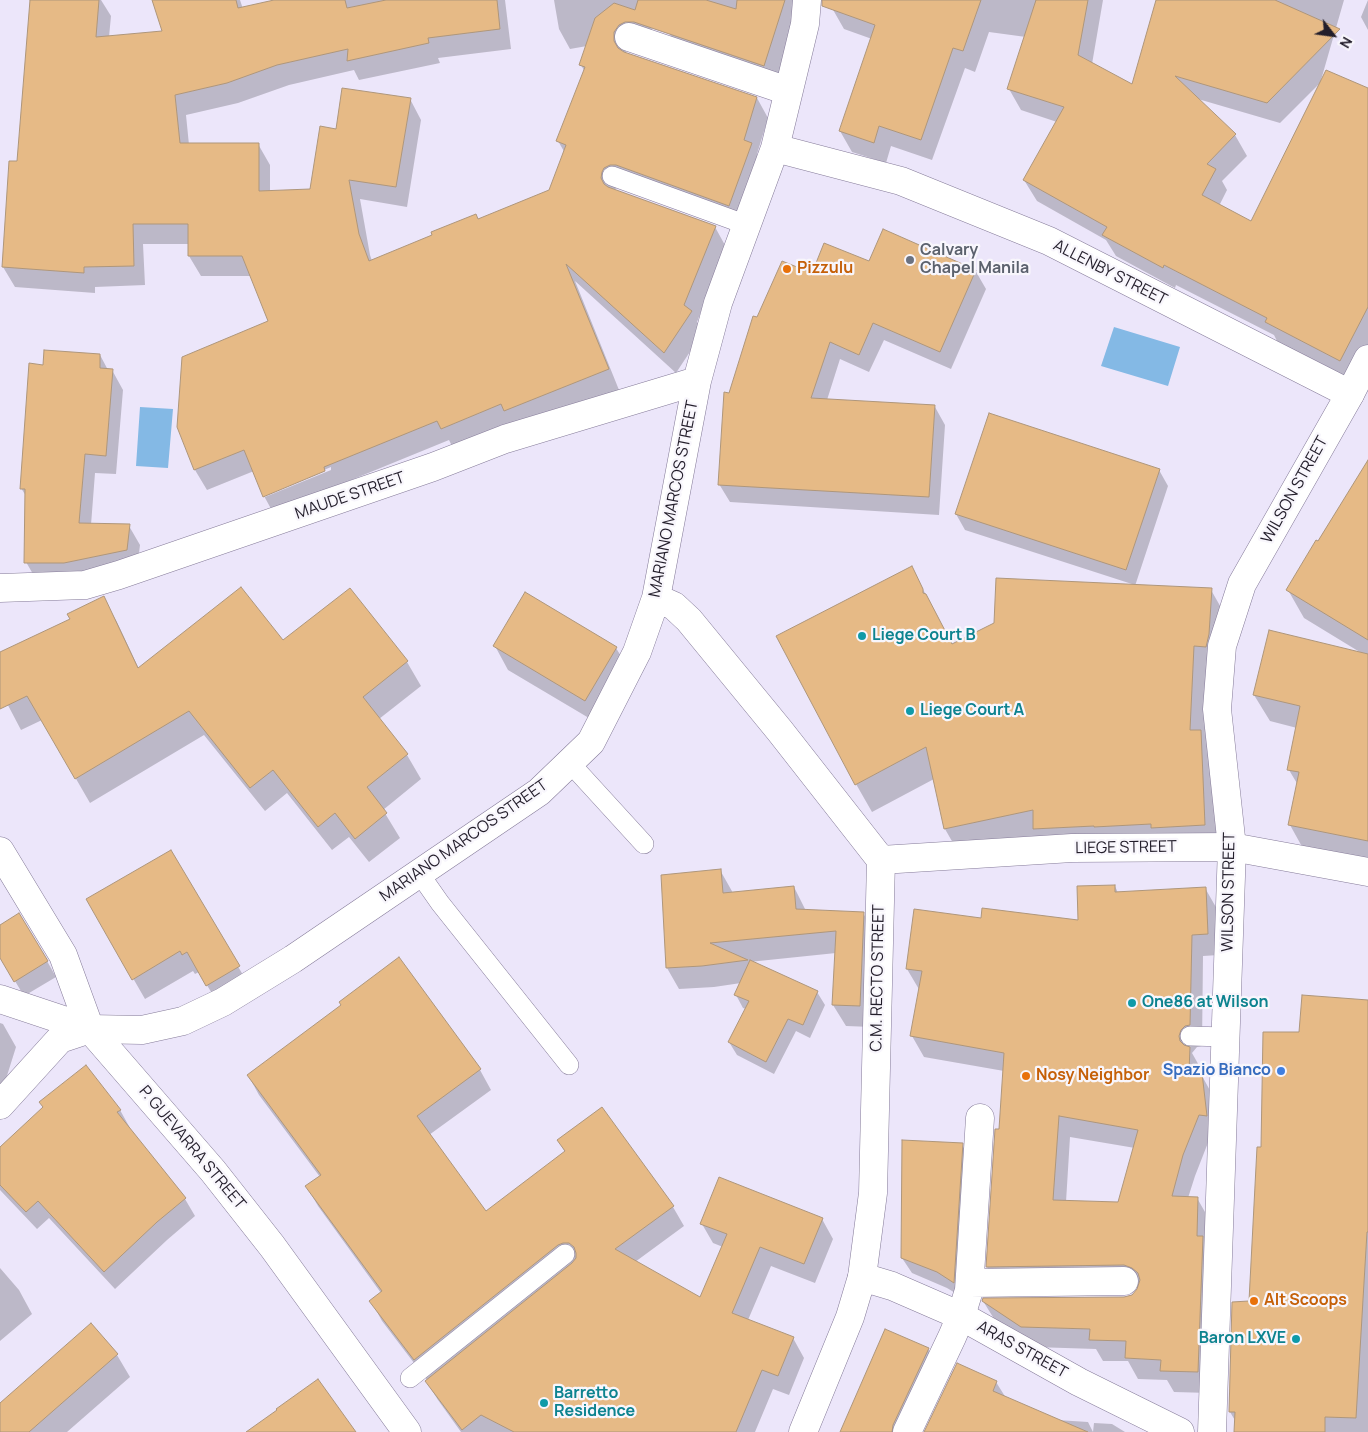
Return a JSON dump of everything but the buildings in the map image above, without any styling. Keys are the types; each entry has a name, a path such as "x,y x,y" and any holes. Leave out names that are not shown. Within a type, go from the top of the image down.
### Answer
{"street":[{"name":"MARIANO MARCOS STREET","path":"90,1029 142,1030 183,1021 223,1002 293,959 539,792 592,742 637,652 656,598 696,381 718,303 775,148 805,24 807,0"},
{"path":"629,37 788,91"},
{"name":"ALLENBY STREET","path":"775,148 901,182 1049,242 1350,394"},
{"name":"WILSON STREET","path":"1212,1432 1221,1396 1226,1282 1225,1037 1232,847 1216,709 1222,646 1242,584 1368,360"},
{"name":"MAUDE STREET","path":"0,588 85,585 119,575 433,467 505,439 696,381"},
{"path":"656,598 674,606 689,620 780,731 881,860"},
{"name":"LIEGE STREET","path":"881,860 1072,848 1232,847 1368,872"},
{"name":"P. GUEVARRA STREET","path":"0,851 63,955 90,1029 214,1171 272,1246 408,1432"},
{"name":"C.M. RECTO STREET","path":"803,1432 850,1317 862,1277 874,1192 881,860"},
{"path":"0,999 90,1029"},
{"path":"0,1105 60,1039 90,1029"},
{"path":"908,1432 961,1316 970,1282 980,1118"},
{"name":"ARAS STREET","path":"862,1277 892,1286 961,1316 1079,1382 1180,1432"},
{"path":"970,1282 1124,1281"}],"lane":[{"path":"612,176 747,225"},
{"path":"570,763 644,844"},
{"path":"419,873 440,903 569,1065"},
{"path":"1190,1036 1225,1037"},
{"path":"410,1378 565,1254"}],"water":[{"path":"1114,327 1180,347 1168,386 1101,366"},
{"path":"140,407 173,409 168,468 136,466"}],"place":[{"name":"Calvary Chapel Manila","path":"910,260"},
{"name":"Pizzulu","path":"787,269"},
{"name":"Liege Court B","path":"862,636"},
{"name":"Liege Court A","path":"910,711"},
{"name":"One86 at Wilson","path":"1132,1003"},
{"name":"Spazio Bianco","path":"1281,1071"},
{"name":"Nosy Neighbor","path":"1026,1076"},
{"name":"Alt Scoops","path":"1254,1301"},
{"name":"Baron LXVE","path":"1296,1339"},
{"name":"Barretto Residence","path":"544,1403"}]}
